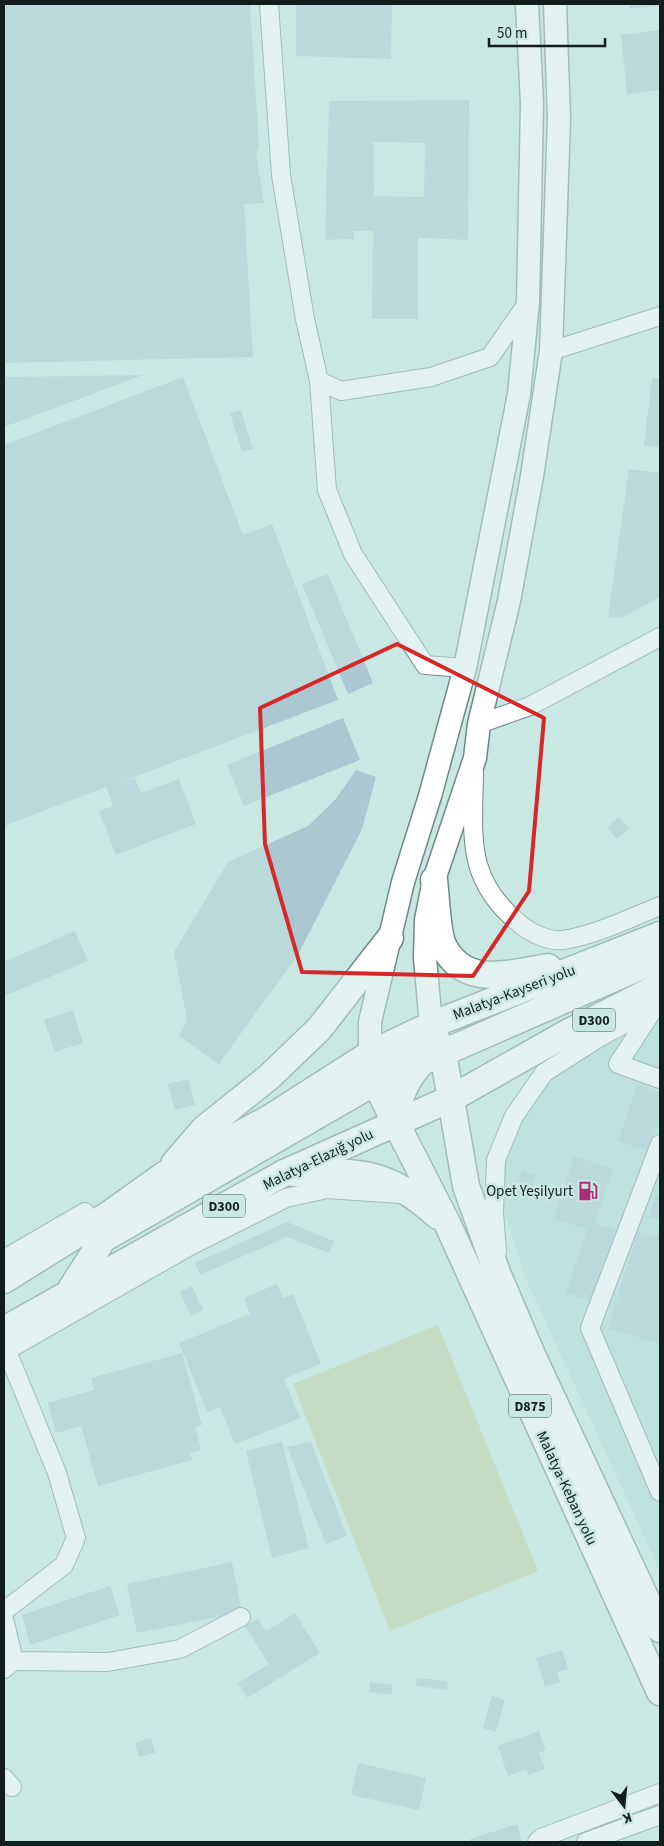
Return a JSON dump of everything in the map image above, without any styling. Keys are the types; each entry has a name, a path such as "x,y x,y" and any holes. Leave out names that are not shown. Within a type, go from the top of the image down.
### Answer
{"highway":[{"path":"434,880 442,944 459,967 490,976 601,958"},
{"name":"Malatya-Kayseri yolu","path":"370,1054 431,1025 660,935"},
{"path":"4,1280 108,1215 164,1175 204,1129 269,1077 319,1029 390,938"},
{"path":"395,1122 402,1089 411,1074 422,1062 660,958"},
{"name":"D300","path":"463,1092 528,1056 658,1003"},
{"path":"68,1293 103,1239 368,1086 409,1054 431,1025"},
{"name":"Malatya-Keban yolu","path":"431,1025 448,1050 463,1092 466,1186 498,1275 532,1357 660,1629"},
{"path":"528,1056 600,1037"},
{"path":"368,1086 370,1054"},
{"path":"85,1212 164,1175 270,1118 370,1054"},
{"path":"348,1068 368,1086"},
{"name":"Malatya-Keban yolu","path":"368,1086 395,1122 448,1225 660,1692"},
{"name":"Malatya-Elazığ yolu","path":"5,1344 68,1293 284,1173 463,1092"},
{"path":"284,1173 364,1173 414,1195 448,1225"}],"main road":[{"path":"370,1054 370,1022 403,882 466,668 519,394 528,302 532,104 527,4"},
{"path":"431,1025 425,948 426,920 434,880 475,758 479,724 509,601 532,476 551,351 559,119 556,4"}],"street":[{"path":"269,4 281,175 305,320 319,381 327,490 353,554 425,665 466,668"},
{"path":"319,381 341,391 431,377 490,357 528,302"},
{"path":"551,351 660,316"},
{"path":"479,724 530,706 660,637"},
{"path":"475,758 473,836 485,887 503,910 525,929 542,937 561,941 660,906"},
{"path":"498,1275 494,1212 496,1160 514,1116 544,1073 658,1003"},
{"path":"658,1003 618,1064 660,1079"},
{"path":"660,1144 590,1328 660,1487"},
{"path":"4,1611 64,1565 76,1538 57,1473 5,1344 190,1246 286,1198 327,1189 414,1195"},
{"path":"4,1259 85,1212"},
{"path":"4,1619 9,1665 108,1662 180,1649 240,1617"},
{"path":"537,1842 541,1838 660,1793"},
{"path":"586,1842 660,1815"}],"highlighted area":[{"path":"397,644 544,718 529,891 473,976 302,972 265,844 260,708"}],"shaded area":[{"path":"660,1009 660,1571 525,1277 498,1193 501,1160 518,1119 546,1079"}],"green space":[{"path":"438,1325 538,1571 390,1631 293,1384"}],"building":[{"path":"4,4 250,4 259,145 256,152 264,203 244,204 253,357 4,363"},
{"path":"296,4 392,4 391,59 296,56"},
{"path":"629,4 660,4 660,6 629,9"},
{"path":"660,30 660,90 627,94 621,35"},
{"path":"469,100 468,240 418,238 418,319 372,319 373,231 354,231 354,239 325,240 329,101","holes":["373,142 425,143 424,197 374,196"]},
{"path":"143,375 4,427 4,377"},
{"path":"183,377 243,535 272,524 338,700 116,784 135,778 141,793 179,779 196,824 116,855 99,811 113,806 106,787 4,826 4,445"},
{"path":"652,378 660,379 660,447 644,446"},
{"path":"241,410 253,449 242,452 230,413"},
{"path":"629,469 660,473 660,597 621,618 608,617"},
{"path":"328,574 373,683 348,694 302,584"},
{"path":"343,718 360,760 244,806 227,765"},
{"path":"356,770 376,777 362,829 299,953 219,1064 179,1036 187,1020 174,952 228,862 308,826 335,800"},
{"path":"619,817 629,829 617,839 607,827"},
{"path":"75,931 88,961 4,996 4,962"},
{"path":"73,1010 83,1043 55,1052 44,1020"},
{"path":"188,1079 195,1105 175,1110 168,1084"},
{"path":"638,1084 660,1092 660,1116 648,1151 618,1141"},
{"path":"574,1156 613,1169 595,1223 615,1230 591,1301 566,1293 587,1229 554,1219"},
{"path":"522,1171 536,1176 528,1200 514,1196"},
{"path":"656,1195 660,1197 660,1220 649,1216"},
{"path":"287,1222 334,1241 329,1253 287,1237 200,1275 195,1263"},
{"path":"660,1230 660,1344 608,1328 638,1231 657,1237"},
{"path":"277,1284 283,1298 293,1294 321,1364 284,1379 300,1418 235,1444 220,1407 207,1412 179,1343 250,1314 244,1298"},
{"path":"192,1286 203,1310 191,1316 180,1292"},
{"path":"182,1353 202,1425 195,1427 201,1450 190,1453 192,1460 98,1486 81,1426 56,1433 48,1403 94,1390 91,1378"},
{"path":"282,1442 309,1548 272,1558 246,1451"},
{"path":"311,1442 347,1536 326,1544 287,1447"},
{"path":"232,1562 242,1612 137,1633 127,1584"},
{"path":"110,1586 120,1615 30,1645 22,1615"},
{"path":"295,1613 320,1653 247,1698 238,1683 269,1664 245,1626 258,1619 266,1631"},
{"path":"562,1650 568,1669 557,1672 560,1682 545,1687 536,1658"},
{"path":"417,1678 448,1681 447,1690 416,1686"},
{"path":"370,1682 393,1685 391,1695 369,1692"},
{"path":"492,1696 505,1700 496,1732 483,1728"},
{"path":"539,1731 546,1750 539,1753 545,1769 528,1775 526,1769 508,1776 498,1746"},
{"path":"151,1738 155,1753 139,1757 135,1743"},
{"path":"358,1763 426,1778 419,1810 351,1795"},
{"path":"517,1824 522,1842 471,1842 470,1839"}],"place":[{"name":"Opet Yeşilyurt","path":"588,1191"}]}
